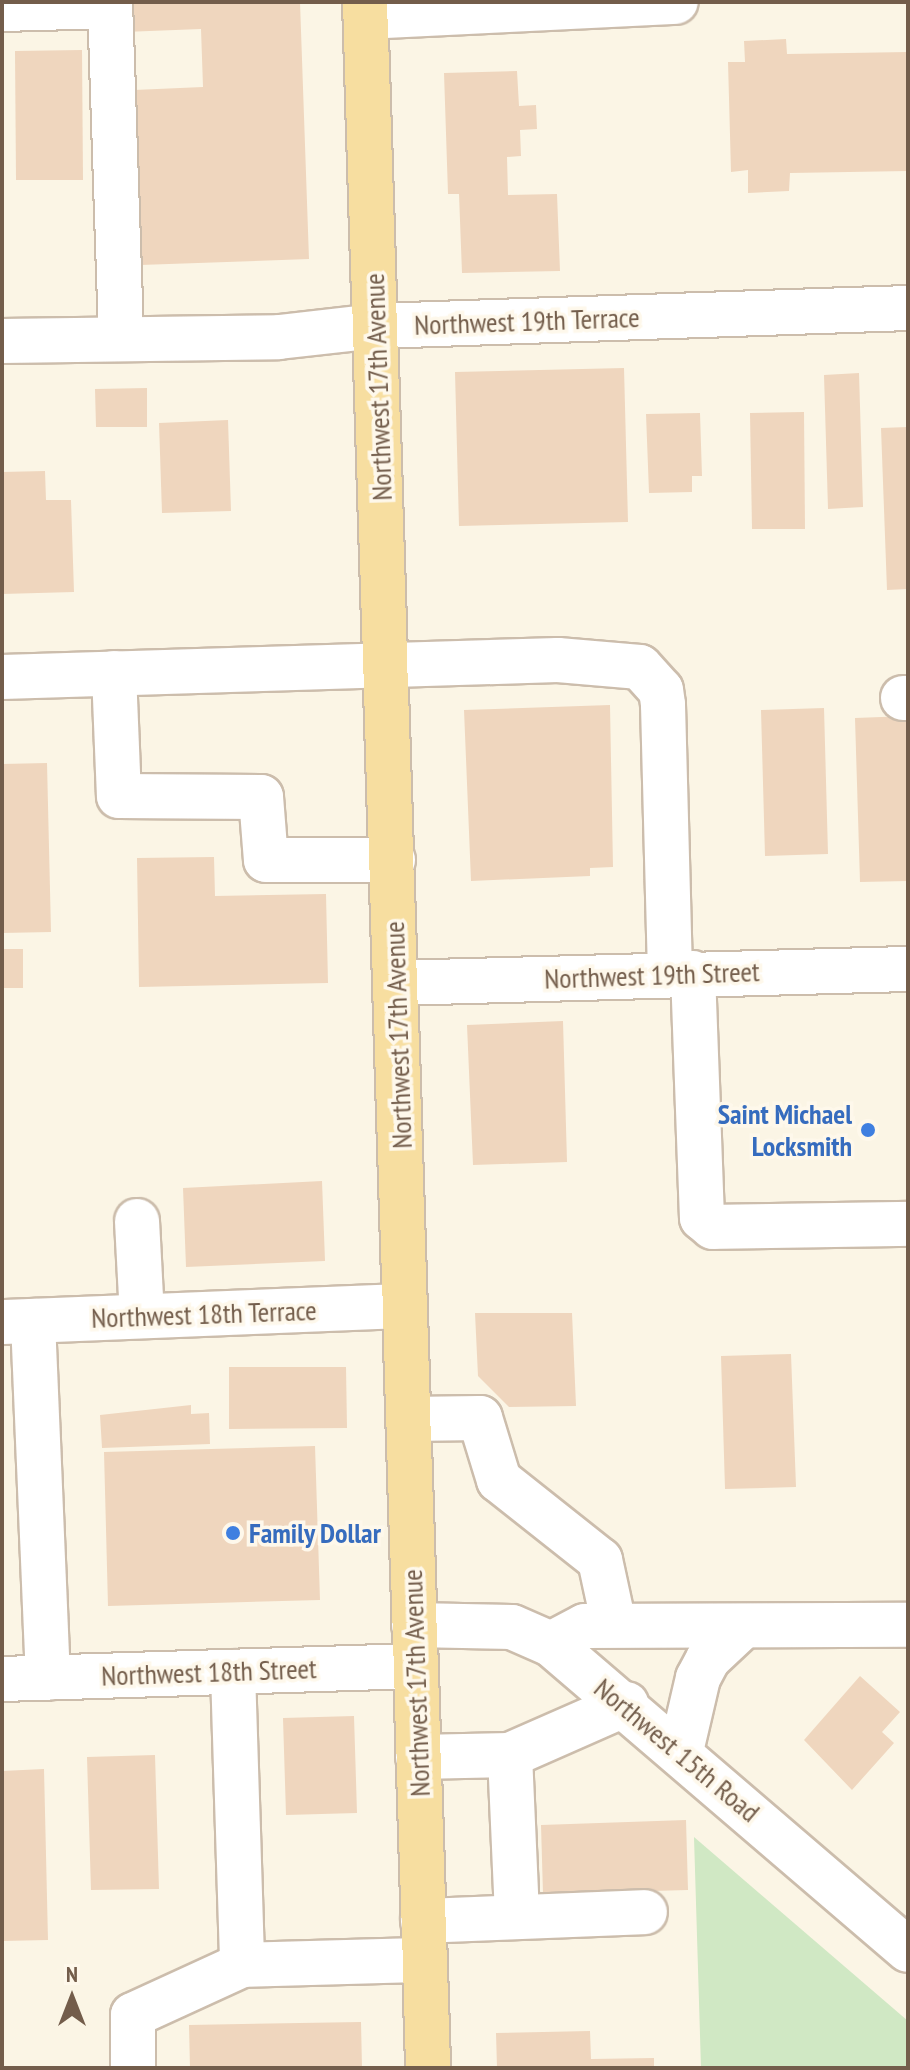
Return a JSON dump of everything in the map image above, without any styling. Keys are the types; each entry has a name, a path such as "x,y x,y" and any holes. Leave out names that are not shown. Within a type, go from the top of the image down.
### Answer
{"main road":[{"name":"Northwest 17th Avenue","path":"366,10 428,2068"}],"street":[{"path":"366,10 676,2"},
{"path":"2,9 110,4 121,339"},
{"name":"Northwest 19th Terrace","path":"2,341 279,337 377,326 908,308"},
{"path":"2,677 589,661 626,663 652,677 663,705 681,974 702,1218 713,1227 908,1224"},
{"path":"114,673 119,796 261,797 266,860 393,860"},
{"name":"Northwest 19th Street","path":"396,983 908,969"},
{"path":"137,1221 142,1316"},
{"name":"Northwest 18th Terrace","path":"17,1321 405,1306"},
{"path":"17,1321 48,1678"},
{"path":"409,1419 480,1418 499,1480 600,1560 614,1625"},
{"path":"551,1644 585,1626 741,1628 908,1625"},
{"name":"Northwest 15th Road","path":"415,1646 512,1627 551,1644 681,1751 908,1950"},
{"path":"681,1751 698,1678 708,1659 741,1628"},
{"name":"Northwest 18th Street","path":"2,1679 233,1672 415,1646"},
{"path":"233,1672 242,1965"},
{"path":"418,1757 510,1755 626,1704"},
{"path":"510,1755 517,1917"},
{"path":"133,2068 133,2015 242,1965 423,1940 517,1917 645,1912"}],"green space":[{"path":"694,1837 908,2021 908,2068 701,2068"}],"building":[{"path":"123,2 300,2 309,259 140,265 134,90 203,87 201,29 124,32"},
{"path":"786,39 787,54 908,52 908,171 790,173 789,191 748,193 748,170 731,172 728,62 745,62 744,41"},
{"path":"82,50 83,180 16,180 15,51"},
{"path":"517,71 519,106 536,105 537,129 520,130 521,156 507,157 508,195 557,194 560,271 462,273 459,194 448,194 444,73"},
{"path":"624,368 628,522 459,526 455,372"},
{"path":"859,373 863,507 828,509 824,375"},
{"path":"147,388 147,427 96,427 95,389"},
{"path":"804,412 805,529 752,529 750,413"},
{"path":"700,413 702,476 692,476 692,492 649,493 646,414"},
{"path":"228,420 231,511 162,513 159,423"},
{"path":"908,427 908,589 887,590 881,428"},
{"path":"45,471 46,500 71,500 74,592 2,594 2,472"},
{"path":"610,705 613,867 590,868 590,876 471,881 464,710"},
{"path":"824,708 828,854 765,856 761,710"},
{"path":"908,716 908,881 860,882 855,718"},
{"path":"47,763 51,932 2,933 2,764"},
{"path":"214,857 215,896 326,894 328,983 139,987 137,858"},
{"path":"2,949 23,949 23,988 2,988"},
{"path":"563,1021 567,1162 473,1165 467,1025"},
{"path":"322,1181 325,1261 186,1267 183,1188"},
{"path":"475,1313 572,1313 576,1406 509,1407 478,1376"},
{"path":"791,1354 796,1487 725,1489 721,1356"},
{"path":"229,1367 346,1367 347,1428 229,1429"},
{"path":"191,1405 191,1414 209,1413 210,1444 102,1448 100,1415"},
{"path":"315,1446 320,1600 108,1606 104,1452"},
{"path":"860,1676 900,1712 882,1732 894,1743 852,1790 804,1740"},
{"path":"354,1716 357,1813 286,1815 283,1718"},
{"path":"155,1755 159,1889 91,1890 87,1757"},
{"path":"44,1769 48,1940 2,1941 2,1771"},
{"path":"686,1820 688,1890 543,1894 541,1825"},
{"path":"361,2022 362,2068 190,2068 189,2025"},
{"path":"590,2031 591,2059 654,2058 654,2068 497,2068 496,2033"}],"place":[{"name":"Saint Michael Locksmith","path":"868,1130"},
{"name":"Family Dollar","path":"233,1533"}]}
